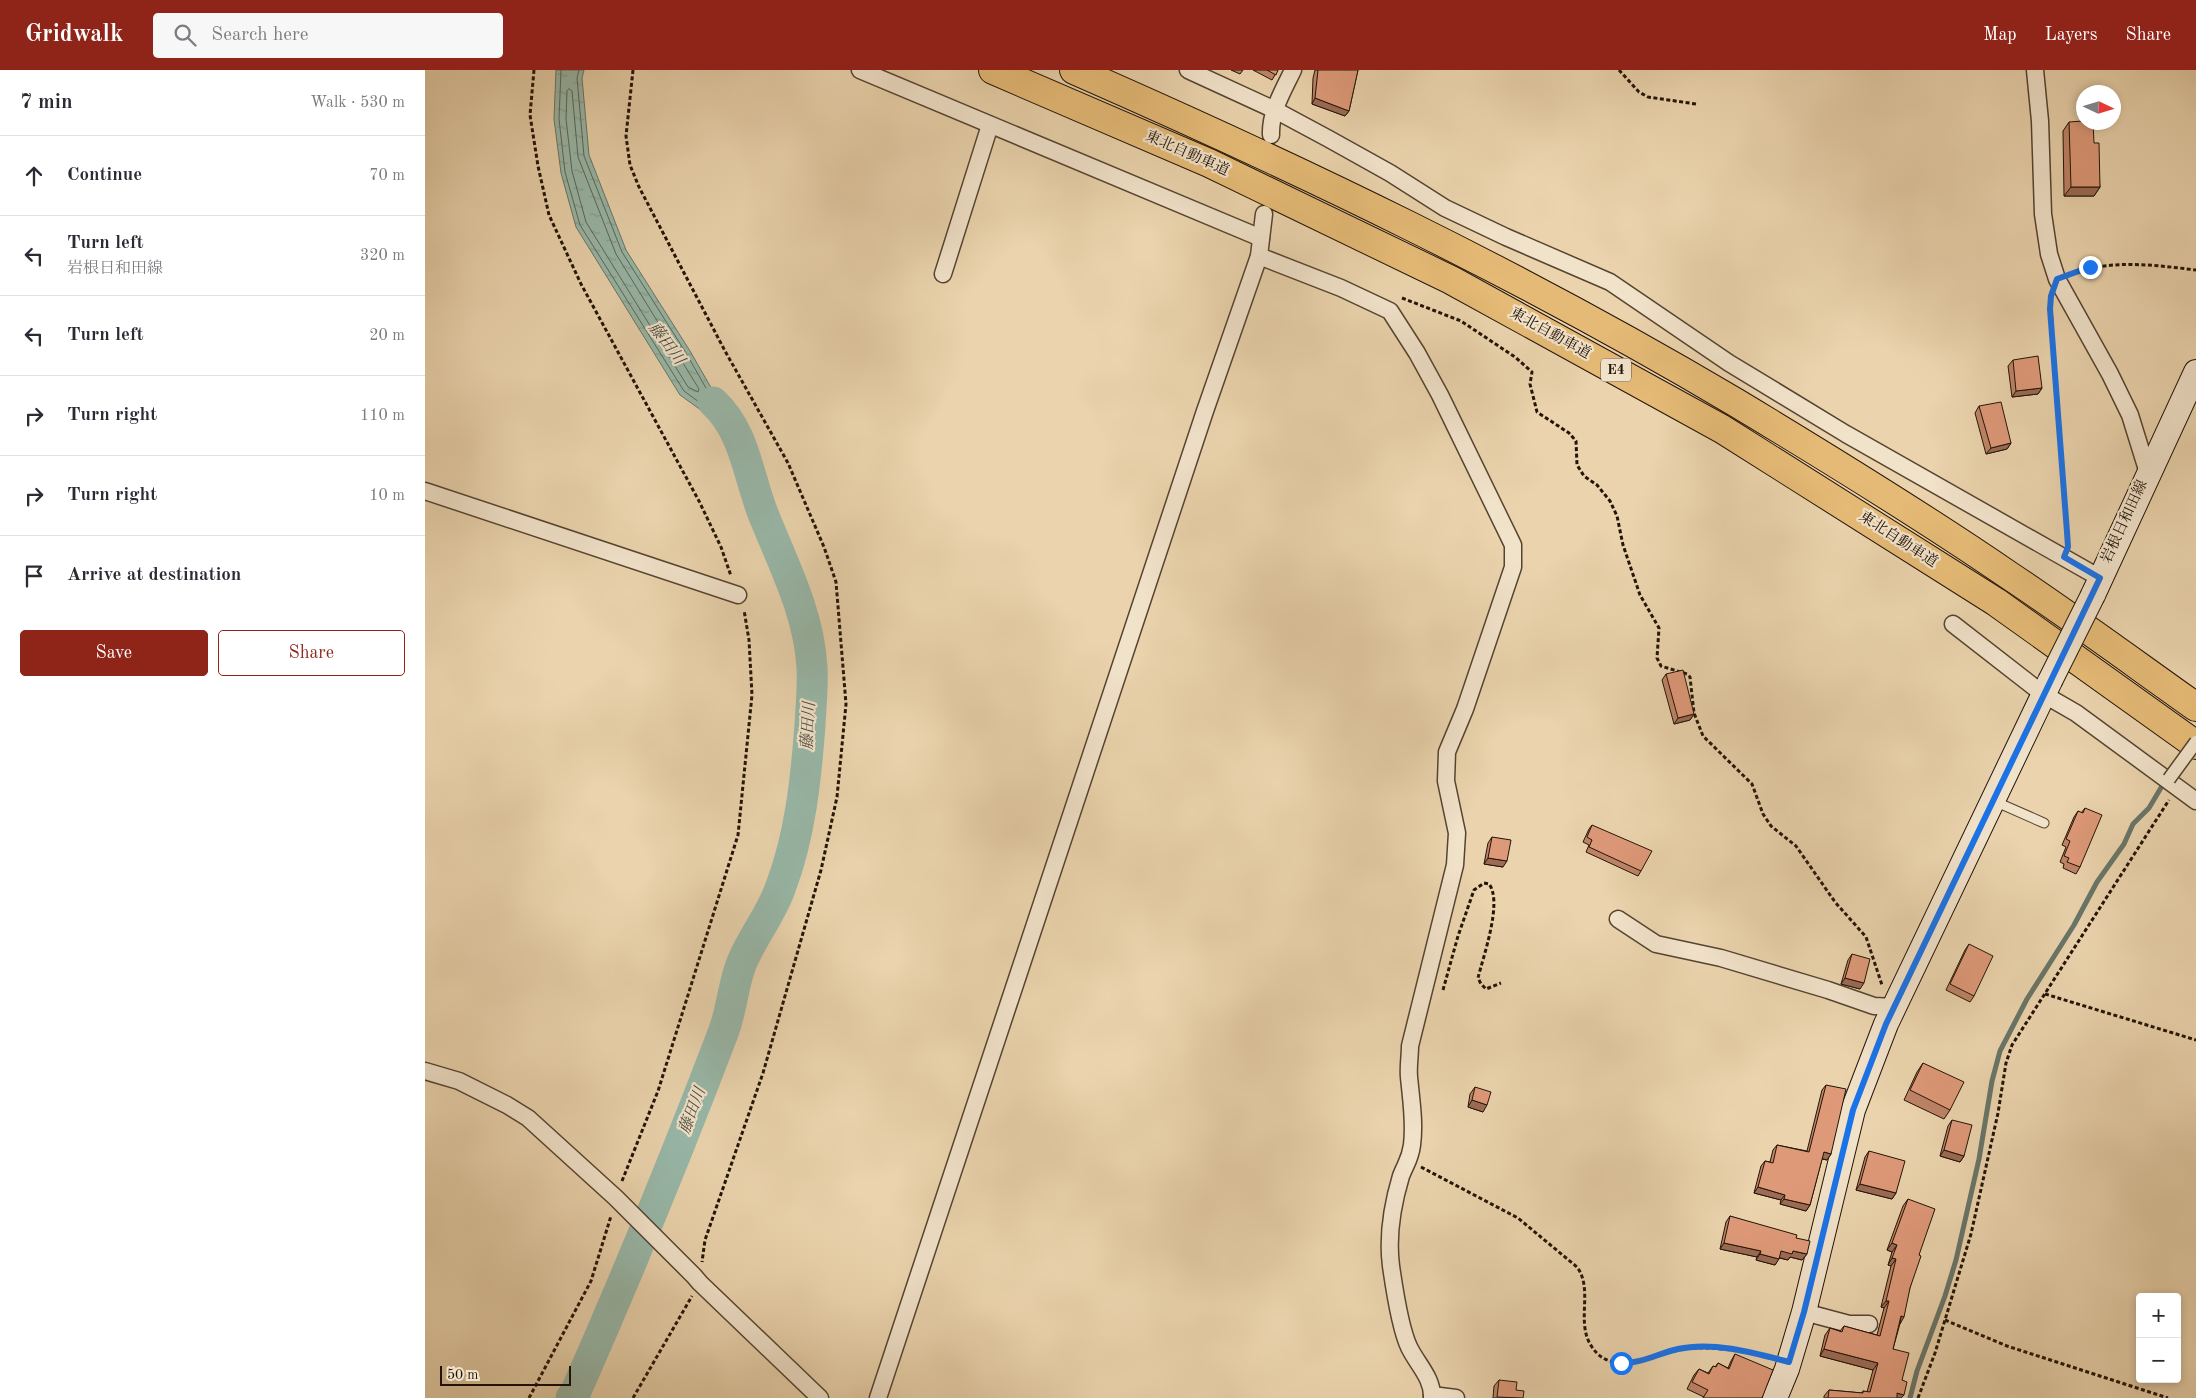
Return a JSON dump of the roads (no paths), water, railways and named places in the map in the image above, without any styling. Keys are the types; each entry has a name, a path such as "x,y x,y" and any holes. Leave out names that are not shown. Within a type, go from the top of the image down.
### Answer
{"highway":[{"name":"東北自動車道","path":"993,70 1209,163 1333,222 1451,280 1705,419 1996,602 2196,743"},
{"name":"東北自動車道","path":"1074,70 1218,133 1340,192 1465,253 1604,328 1734,402 1883,493 2008,574 2196,707"}],"main road":[{"name":"岩根日和田線","path":"1775,1398 1789,1362 1804,1312 1853,1110 1894,1007 2096,587 2196,372"}],"street":[{"path":"860,70 1261,238"},
{"path":"1188,70 1275,110 1390,173 1445,208 1610,282 1729,363 1821,419 2064,557 2096,587"},
{"path":"1271,135 1271,123 1275,110 1293,70"},
{"path":"2035,70 2040,121 2043,214 2049,254 2057,279 2130,415 2148,473"},
{"path":"943,274 990,125"},
{"path":"878,1398 1205,411 1259,256 1264,214"},
{"path":"1259,256 1341,288 1390,311 1417,352 1440,395 1513,545 1513,567 1465,709 1447,752 1446,781 1457,833 1456,857 1411,1046 1409,1074 1413,1118 1410,1161 1402,1174 1393,1204 1389,1230 1391,1265 1409,1348 1427,1378 1432,1396 1456,1398"},
{"path":"425,491 738,595"},
{"path":"1953,624 2047,688 2075,713 2173,783 2196,802"},
{"path":"2173,783 2196,743"},
{"path":"1617,919 1656,944 1721,958 1874,1006 1894,1007"},
{"path":"425,1071 459,1081 507,1105 528,1118 619,1202 820,1398"},
{"path":"1804,1312 1849,1324 1869,1324"}],"lane":[{"path":"1993,800 2044,823"}],"water":[{"path":"556,70 584,70 582,78 589,155 626,250 690,351 740,438 680,395 576,227 561,173 554,119"}],"waterway":[{"name":"藤田川","path":"571,1398 576,1391 652,1213 688,1123 726,1024 742,962 773,906 781,886 793,847 804,786 812,681 810,647 806,627 793,588 757,497 744,453 732,426 713,402"},
{"path":"1910,1398 1917,1371 1945,1296 1956,1260 1979,1159 1992,1081 2000,1051 2027,999 2074,925 2097,882 2124,844 2133,824 2149,808 2165,781"}]}
